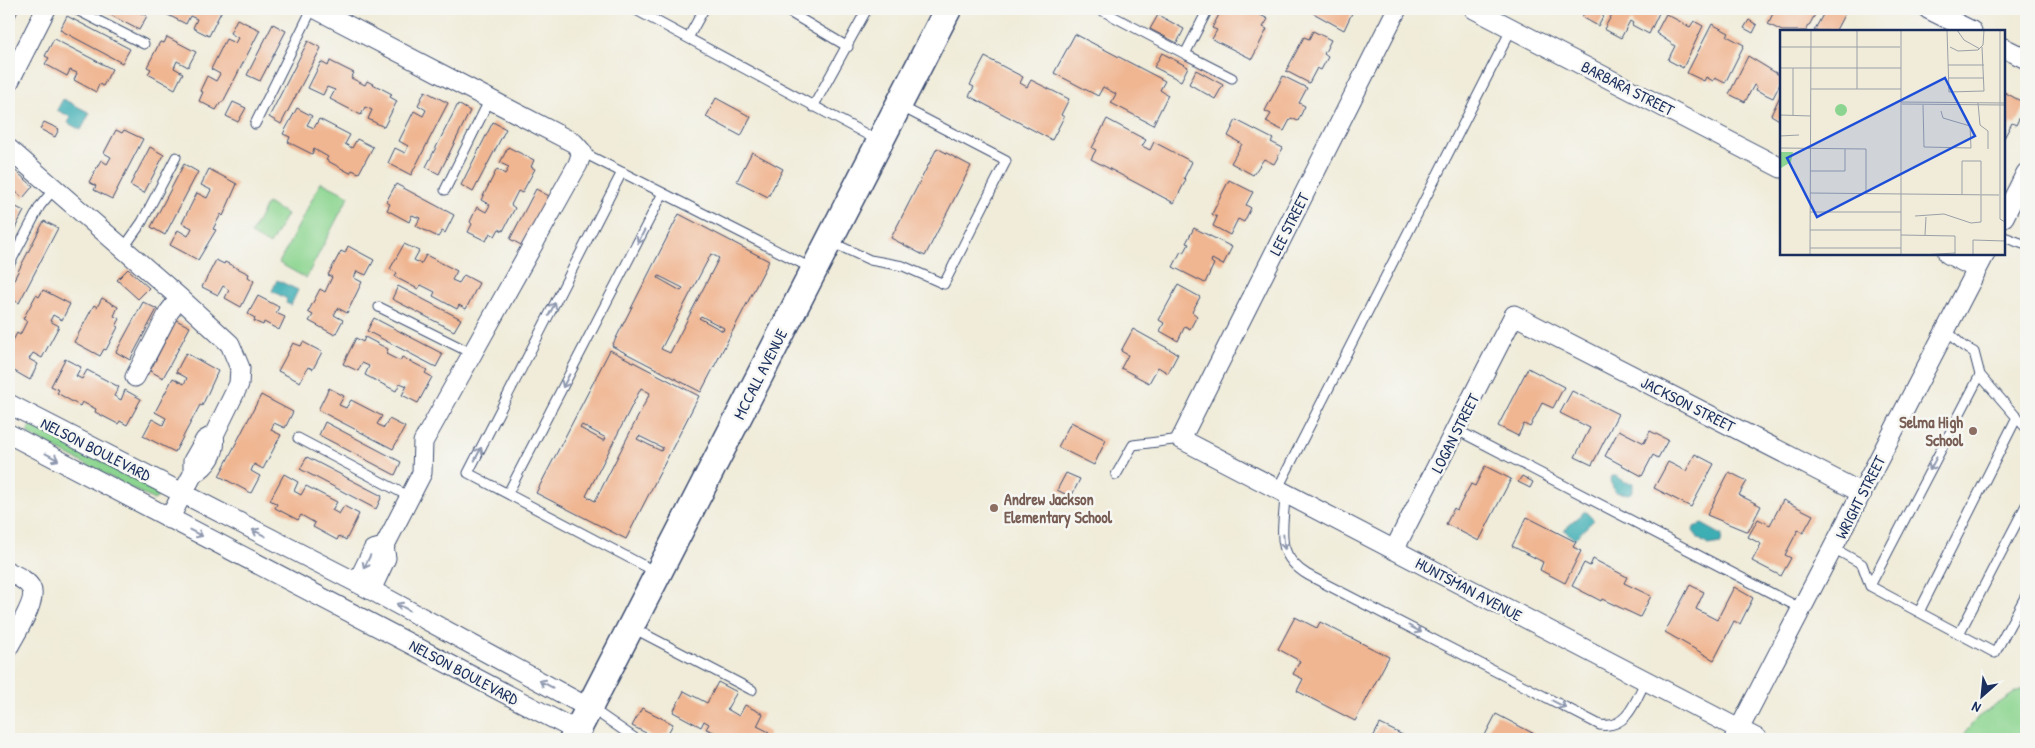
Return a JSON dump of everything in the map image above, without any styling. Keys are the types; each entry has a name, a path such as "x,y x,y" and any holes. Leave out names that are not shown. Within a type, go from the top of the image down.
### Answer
{"main road":[{"name":"MCCALL AVENUE","path":"578,735 589,708 948,9"}],"street":[{"path":"9,82 46,9"},
{"path":"314,9 574,142 582,152 578,164 424,442 422,473 384,547 386,558 364,587 352,613"},
{"name":"LEE STREET","path":"1181,439 1397,9"},
{"name":"BARBARA STREET","path":"1474,9 1780,167"},
{"path":"1928,9 1970,30"},
{"path":"2005,48 2026,59"},
{"path":"9,149 230,344 240,368 237,390 214,435 216,446 205,467 194,474 169,519"},
{"path":"2005,215 2026,173"},
{"path":"1953,255 1981,261"},
{"name":"WRIGHT STREET","path":"1736,734 1981,261"},
{"path":"135,377 169,312 180,298"},
{"name":"LOGAN STREET","path":"1394,550 1457,430 1514,315"},
{"name":"JACKSON STREET","path":"1514,315 1862,493"},
{"name":"NELSON BOULEVARD","path":"12,412 183,494 364,587 589,708"},
{"name":"NELSON BOULEVARD","path":"9,434 352,613 578,735"},
{"name":"HUNTSMAN AVENUE","path":"1181,439 1645,682 1736,734 1758,739"},
{"path":"9,572 30,586 32,599 9,646"}],"lane":[{"path":"74,9 144,44"},
{"path":"255,124 314,9"},
{"path":"634,9 813,107 880,141"},
{"path":"688,38 704,9"},
{"path":"784,9 848,47"},
{"path":"813,107 848,47 867,9"},
{"path":"1099,9 1232,78"},
{"path":"1185,54 1208,9"},
{"path":"1512,28 1281,492 1283,544 1290,562 1308,574 1600,725 1613,725 1624,719 1645,682"},
{"path":"445,190 490,99"},
{"path":"828,240 870,260 903,266 944,284 1006,161 899,105"},
{"path":"582,152 813,269"},
{"path":"123,249 142,222 176,157"},
{"path":"622,172 468,473 659,573"},
{"path":"9,265 40,206 54,189"},
{"path":"508,493 663,193"},
{"path":"2005,237 2026,245"},
{"path":"379,307 473,354"},
{"path":"1946,330 1963,346 1974,352 1980,375 2026,428"},
{"path":"1870,586 1980,375"},
{"path":"1918,612 2017,417"},
{"path":"1457,430 1802,608"},
{"path":"298,438 410,497"},
{"path":"1116,475 1132,445 1181,439"},
{"path":"1959,634 2026,505"},
{"path":"1833,548 1862,564 1870,586 1996,653 2026,595"},
{"path":"631,627 752,690"},
{"path":"589,708 636,739"}],"green space":[{"path":"321,182 349,196 306,278 279,263"},
{"path":"267,203 287,214 270,245 251,234"},
{"path":"32,426 157,489 158,497 154,500 28,434 28,429"},
{"path":"2026,688 2026,739 1960,739 1978,717 2016,692"}],"water":[{"path":"63,99 90,113 81,130 68,123 71,117 57,110"},
{"path":"277,280 298,290 291,305 286,303 287,299 272,291"},
{"path":"1612,476 1617,476 1625,482 1633,483 1633,491 1629,494 1615,492 1610,481"},
{"path":"1585,511 1594,520 1574,539 1564,530"},
{"path":"1702,524 1722,535 1721,543 1708,545 1699,539 1693,531 1694,527"}],"building":[{"path":"9,9 19,9 9,29"},
{"path":"99,9 133,9 147,16 139,30"},
{"path":"156,9 222,10 209,36 193,28 197,19 190,16 186,24"},
{"path":"1222,9 1249,9 1268,19 1263,27 1267,29 1252,59 1212,39 1217,30 1212,28"},
{"path":"1306,9 1344,9 1352,13 1344,30"},
{"path":"1586,9 1607,9 1598,26 1582,17"},
{"path":"1615,9 1651,9 1659,13 1649,34 1632,25 1633,23 1630,21 1621,38 1604,29"},
{"path":"1775,9 1818,9 1807,30 1780,30 1768,24"},
{"path":"1826,9 1837,9 1845,13 1836,30 1815,30"},
{"path":"1666,14 1690,27 1694,21 1703,26 1683,68 1668,60 1675,46 1656,33"},
{"path":"1158,15 1184,29 1177,43 1150,29"},
{"path":"67,16 130,49 122,63 60,30"},
{"path":"237,19 260,30 223,102 221,102 216,110 199,101 203,92 200,91 207,76 216,81 220,74 211,69 226,39 235,43 238,38 230,33"},
{"path":"1749,20 1757,25 1753,33 1744,28"},
{"path":"273,24 286,31 260,81 247,75"},
{"path":"1712,24 1729,33 1727,36 1744,45 1725,83 1715,78 1713,81 1706,77 1704,81 1687,73"},
{"path":"1313,31 1331,40 1324,54 1328,57 1321,70 1317,68 1309,83 1286,71 1304,37 1309,39"},
{"path":"1075,34 1165,81 1160,90 1168,95 1153,125 1111,103 1116,94 1103,87 1098,96 1054,73"},
{"path":"167,37 196,52 188,67 177,61 174,68 183,73 175,89 148,74 151,69 147,67 160,42 164,43"},
{"path":"54,39 112,69 103,86 99,84 96,92 74,80 77,73 70,70 67,76 45,64 49,58 45,56"},
{"path":"308,41 321,48 281,124 269,117"},
{"path":"1162,53 1188,67 1181,81 1154,67"},
{"path":"1748,56 1780,75 1780,84 1773,98 1756,90 1757,87 1754,85 1745,102 1729,94"},
{"path":"985,57 1023,77 1020,83 1027,87 1031,80 1069,99 1061,115 1064,117 1052,140 969,96 974,87 970,85"},
{"path":"330,61 354,73 351,78 365,85 367,81 392,94 390,97 397,101 384,127 368,119 372,110 365,107 361,115 330,99 335,90 327,87 323,95 308,88 321,62 328,66"},
{"path":"1196,70 1223,85 1215,99 1189,84"},
{"path":"1283,76 1307,88 1299,103 1305,106 1298,121 1291,118 1284,131 1266,122 1271,114 1265,111"},
{"path":"425,91 448,103 411,175 388,163 395,148 405,153 408,146 399,141 414,111 423,116 426,110 418,105"},
{"path":"2005,93 2026,104 2016,125 2012,123 2005,136"},
{"path":"1780,96 1780,120 1771,115"},
{"path":"716,98 751,117 741,136 706,117"},
{"path":"233,102 246,108 238,122 226,116"},
{"path":"458,104 470,111 439,174 426,167"},
{"path":"297,108 312,116 307,125 314,128 319,119 350,135 345,144 352,148 357,139 373,147 359,173 352,170 350,173 326,160 328,157 314,149 312,154 288,142 290,137 283,134"},
{"path":"1107,119 1146,140 1142,146 1150,150 1154,142 1192,162 1184,178 1186,180 1174,203 1091,159 1096,150 1092,148"},
{"path":"1236,120 1273,139 1271,142 1283,148 1274,164 1264,159 1253,175 1231,163 1242,144 1228,136"},
{"path":"44,122 59,129 55,137 40,129"},
{"path":"493,122 506,129 473,192 461,185"},
{"path":"116,130 122,133 124,130 143,139 112,199 94,190 96,186 89,182 101,160 107,164 111,157 104,153"},
{"path":"150,147 164,155 144,193 130,185"},
{"path":"508,147 534,160 531,167 535,169 522,193 518,191 511,205 515,208 503,231 499,229 495,236 490,233 486,241 468,232 472,224 470,222 477,207 486,212 490,205 481,200 497,169 505,174 509,167 500,163"},
{"path":"937,148 971,166 925,256 891,238"},
{"path":"752,152 783,169 768,197 737,181"},
{"path":"184,164 198,172 165,235 151,227"},
{"path":"12,168 33,186 23,198 9,186 9,172"},
{"path":"209,169 237,184 223,216 221,214 213,229 216,230 198,260 170,245 178,230 188,236 192,228 182,223 197,193 207,198 211,190 201,185"},
{"path":"1229,180 1253,192 1246,205 1251,208 1244,222 1238,219 1230,235 1213,226 1217,217 1212,214"},
{"path":"396,184 454,215 445,233 442,231 438,237 416,226 420,218 412,215 409,222 387,210 390,204 386,202"},
{"path":"536,189 549,196 523,246 510,239"},
{"path":"10,204 24,211 9,240 9,206"},
{"path":"679,214 769,261 701,392 612,346","holes":["711,254 719,258 670,353 661,349","659,276 683,288 681,291 658,278","701,316 724,328 723,331 699,318"]},
{"path":"44,221 58,228 19,303 9,298 9,289"},
{"path":"1194,228 1232,247 1223,265 1212,259 1211,262 1214,264 1205,283 1173,267 1181,251 1184,253 1189,244 1186,243"},
{"path":"404,244 419,251 414,260 421,264 426,255 457,271 452,280 459,283 464,275 479,283 466,309 459,305 457,309 433,296 435,292 421,285 418,289 395,277 397,273 390,269"},
{"path":"348,246 374,260 366,275 357,271 354,278 362,282 347,313 338,308 334,315 343,320 335,335 309,321 313,315 308,312 320,289 325,292 332,277 328,275 341,251 345,253"},
{"path":"216,260 224,264 225,262 249,274 248,277 254,281 241,307 225,298 229,290 223,286 218,295 202,287"},
{"path":"128,269 149,288 138,299 117,280"},
{"path":"1178,285 1200,297 1192,312 1197,316 1190,329 1185,326 1178,341 1160,331 1164,323 1159,320"},
{"path":"398,286 461,319 454,331 392,299"},
{"path":"43,290 70,304 62,320 53,315 50,321 59,326 42,358 33,353 29,359 38,364 30,380 9,368 9,348 17,333 20,335 27,321 23,319 36,295 39,297"},
{"path":"258,296 279,307 276,313 285,317 279,330 264,322 263,325 254,321 255,318 248,314"},
{"path":"102,298 118,307 114,316 120,319 106,350 104,349 100,356 74,342 94,305 97,307"},
{"path":"143,302 157,309 130,360 116,352"},
{"path":"374,318 443,354 436,367 367,331"},
{"path":"176,320 190,327 163,378 150,371"},
{"path":"1133,329 1178,354 1168,373 1158,367 1149,383 1121,368 1128,355 1121,351"},
{"path":"365,337 388,349 386,354 400,361 402,357 427,370 425,373 432,377 418,403 402,395 407,386 400,383 396,391 365,375 369,366 362,363 358,371 343,364 356,338 363,342"},
{"path":"303,342 322,352 313,369 308,367 300,382 278,371 293,343 301,346"},
{"path":"610,350 699,396 626,539 536,493","holes":["641,388 650,393 595,501 586,496","582,425 606,438 604,441 580,428","639,436 663,448 661,451 637,439"]},
{"path":"186,353 218,371 202,406 200,405 175,452 143,436 152,419 163,425 166,418 155,412 173,378 184,384 187,378 176,372"},
{"path":"65,359 81,367 76,376 82,379 87,370 119,387 114,396 121,400 125,390 141,399 127,425 120,421 118,424 95,412 96,409 82,402 80,406 57,393 59,390 51,386"},
{"path":"1528,368 1564,387 1553,408 1542,403 1530,427 1524,424 1518,436 1498,426"},
{"path":"329,388 344,396 339,405 346,408 351,400 382,416 377,424 384,428 389,419 405,427 393,449 318,410"},
{"path":"1572,391 1618,414 1592,465 1575,457 1590,428 1560,413"},
{"path":"261,395 293,412 285,428 274,423 271,430 281,435 263,469 254,464 251,471 260,476 251,493 219,476"},
{"path":"325,422 401,462 395,475 319,435"},
{"path":"1071,422 1106,440 1094,465 1058,447"},
{"path":"1619,430 1644,443 1650,431 1668,440 1658,458 1653,455 1642,476 1605,456"},
{"path":"1695,454 1714,464 1691,507 1654,488 1668,462 1686,471"},
{"path":"307,457 382,496 376,509 300,469"},
{"path":"1485,466 1511,479 1479,541 1446,524 1454,508 1457,510 1471,484 1475,486"},
{"path":"1729,472 1747,481 1739,495 1761,506 1748,532 1707,515"},
{"path":"1066,473 1080,479 1071,497 1057,490"},
{"path":"284,474 298,482 294,491 301,495 306,486 337,502 332,510 339,514 344,506 359,514 346,540 339,536 337,540 313,527 315,523 301,515 298,520 275,508 277,504 270,500"},
{"path":"1522,476 1533,482 1530,488 1518,482"},
{"path":"1783,500 1813,515 1803,533 1798,530 1785,555 1791,558 1781,576 1752,561 1761,544 1748,537 1758,519 1770,525"},
{"path":"1527,517 1576,542 1573,547 1581,551 1565,583 1540,570 1543,562 1512,546"},
{"path":"1593,559 1627,577 1624,583 1651,596 1640,617 1602,599 1601,601 1572,586 1584,563 1590,566"},
{"path":"1690,585 1704,592 1696,609 1717,620 1734,587 1753,598 1740,624 1734,621 1714,660 1665,632"},
{"path":"1295,617 1317,628 1320,622 1389,657 1355,721 1297,691 1303,679 1293,674 1300,661 1278,649"},
{"path":"718,682 737,692 727,709 739,716 745,705 763,714 757,726 769,732 766,739 710,739 714,732 706,729 709,724 704,721 701,727 673,712 684,691 707,703"},
{"path":"642,708 673,724 667,735 664,734 662,739 658,739 632,726"},
{"path":"1496,714 1544,739 1483,739"},
{"path":"1380,724 1411,739 1372,739"}],"place":[{"name":"Selma High School","path":"1973,431"},
{"name":"Andrew Jackson Elementary School","path":"994,508"}]}
